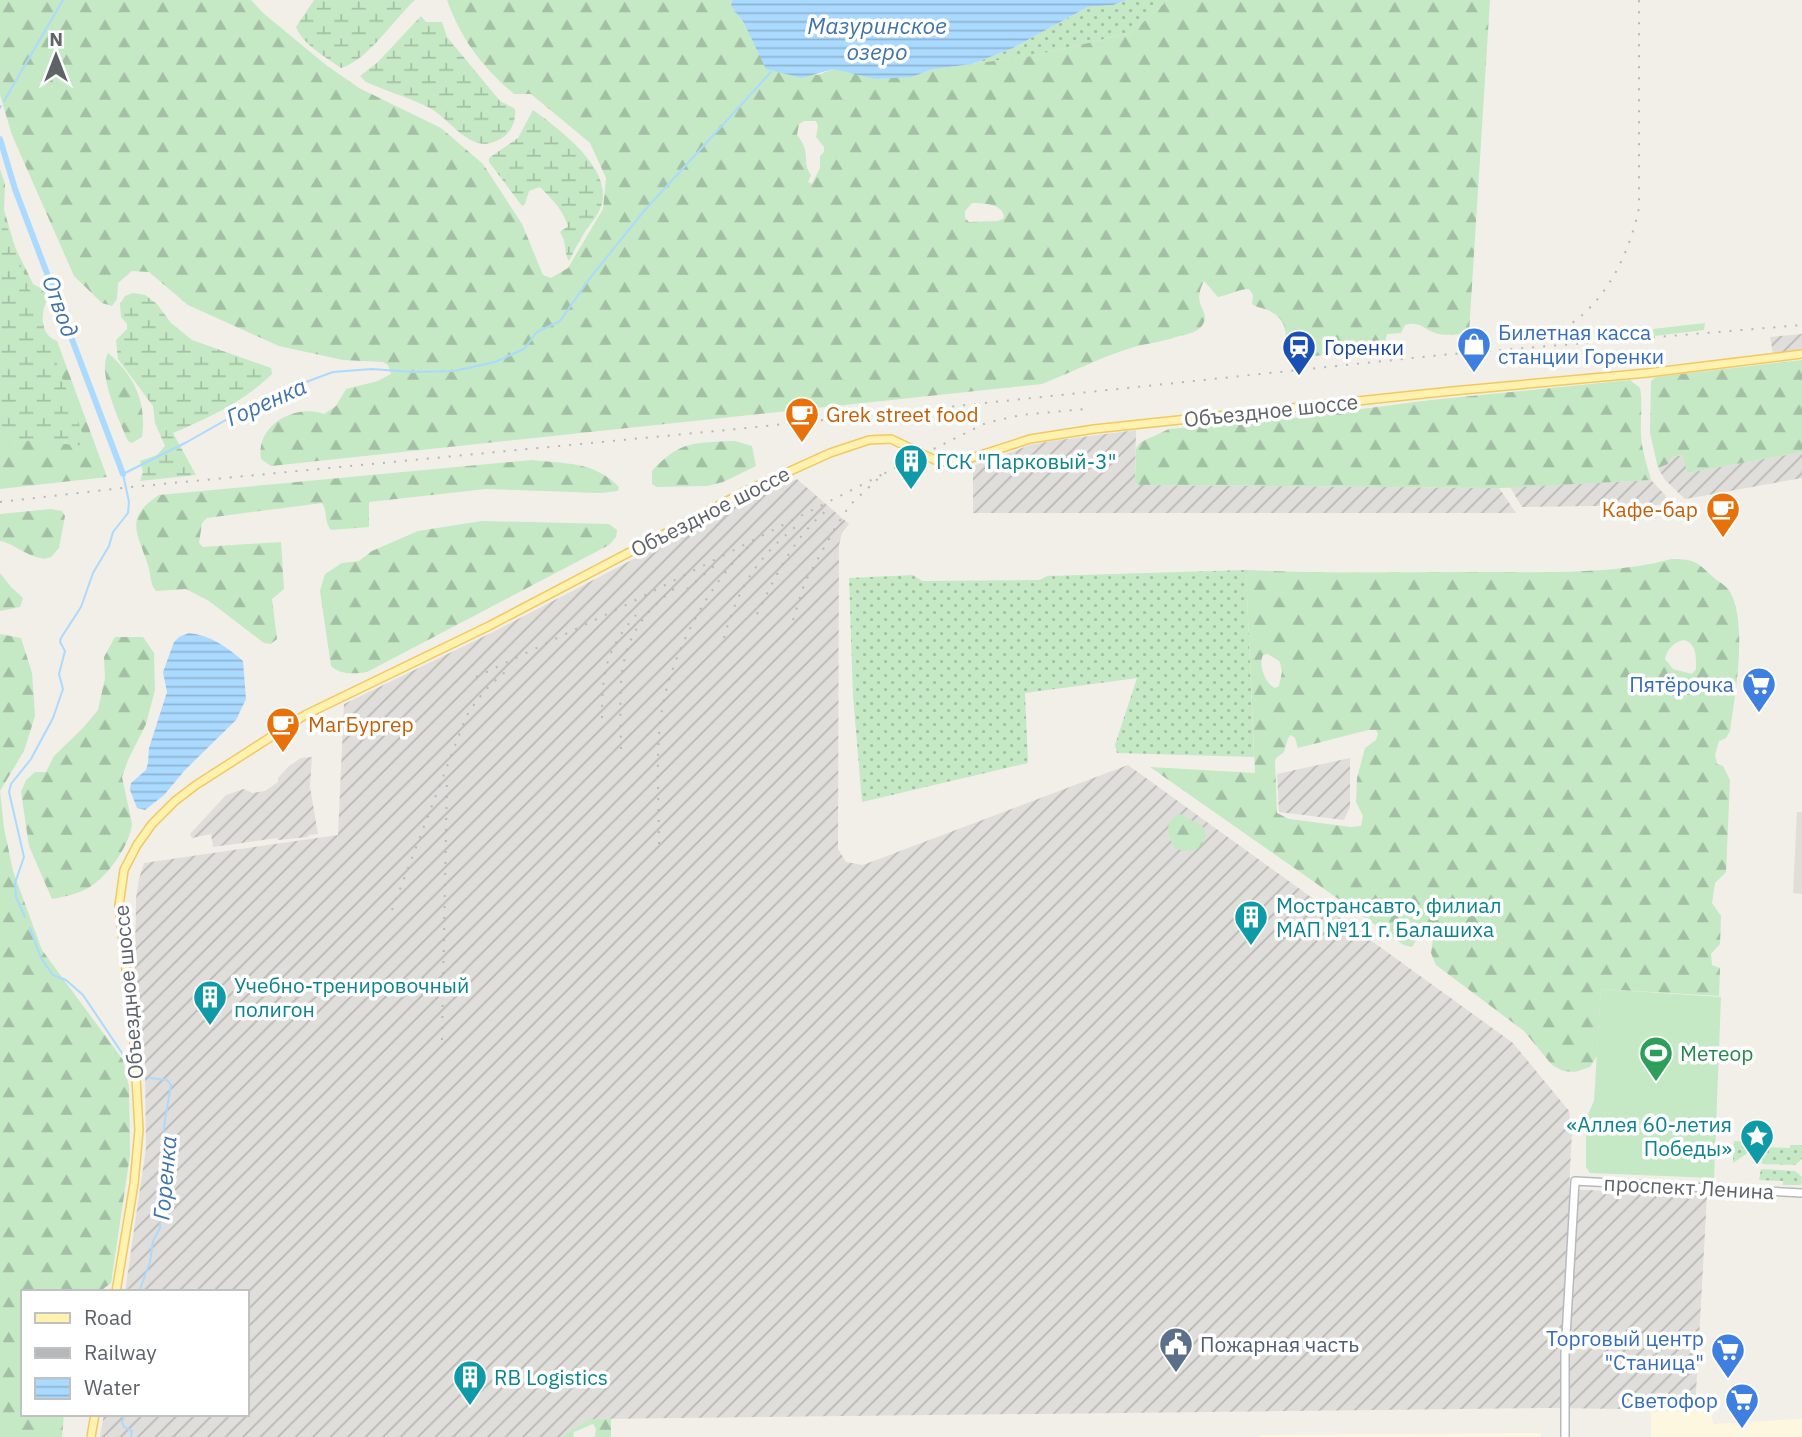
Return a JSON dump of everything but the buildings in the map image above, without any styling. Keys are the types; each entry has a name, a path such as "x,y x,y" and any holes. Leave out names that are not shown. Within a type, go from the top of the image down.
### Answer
{"main road":[{"name":"Объездное шоссе","path":"116,1290 135,1184 139,1130 134,1042 119,906 124,870 136,845 175,801 304,715 489,626 746,491 830,453 869,440 891,439 937,461 956,463 1030,439 1094,429 1647,373 1802,354"},
{"path":"91,1437 95,1416"}],"street":[{"name":"проспект Ленина","path":"1564,1437 1565,1354 1575,1181 1802,1194"}],"shaded area":[{"path":"1802,334 1802,350 1773,353 1770,337"},
{"path":"1136,430 1135,481 1139,485 1499,488 1516,513 973,513 973,466 1030,445"},
{"path":"1802,452 1802,478 1685,499 1665,480 1658,468 1668,464 1672,457 1684,455 1687,473"},
{"path":"797,479 849,524 842,533 839,545 838,849 846,862 863,865 1128,765 1513,1043 1569,1111 1572,1131 1569,1189 1707,1196 1695,1410 1552,1408 590,1419 561,1437 100,1437 104,1416 248,1416 248,1290 125,1290 146,1148 145,1065 135,967 136,898 144,863 338,835 344,704 491,633 736,506"},
{"path":"1651,480 1666,496 1664,505 1522,507 1510,487"},
{"path":"312,757 310,787 318,834 213,847 211,834 192,838 190,834 226,795 244,789 252,793 265,791 278,782 278,778 289,766 301,758"},
{"path":"1350,758 1350,807 1344,820 1279,812 1277,774"},
{"path":"1797,812 1802,812 1802,894 1793,893"},
{"path":"1711,1411 1713,1424 1802,1419 1802,1437 1651,1437 1651,1412"},
{"path":"1541,1433 1541,1437 1260,1437 1260,1435"}],"green space":[{"path":"0,0 251,0 326,65 359,88 441,128 483,164 522,224 543,275 551,278 568,268 603,209 606,178 590,143 531,94 514,94 492,73 466,40 447,0 732,0 731,6 744,23 766,68 818,75 833,69 912,77 933,69 1032,56 1131,33 1168,0 1490,0 1469,333 1443,335 1410,324 1405,325 1401,333 1387,334 1383,350 1291,358 1283,355 1286,338 1282,321 1271,311 1252,304 1253,295 1249,289 1218,297 1204,281 1199,296 1205,318 1196,331 1122,351 1042,384 271,466 261,459 261,447 264,436 271,427 290,414 313,411 324,414 336,406 346,389 378,381 391,374 388,365 383,362 343,360 279,346 188,305 149,272 132,271 118,283 117,299 112,306 102,303 74,276 12,135 0,95","holes":["816,121 816,137 824,147 820,156 820,168 812,184 808,182 811,175 804,147 797,135 799,124","972,203 997,207 1004,218 998,221 969,222 965,218 965,211"]},
{"path":"314,0 415,0 371,48 351,64 341,68 309,45 296,27"},
{"path":"1127,0 1168,0 1131,33 1032,56 972,64 1013,48 1088,7 1113,5"},
{"path":"421,16 426,22 442,22 447,37 500,101 515,109 513,125 502,138 491,143 472,140 428,107 366,82 360,76 378,62"},
{"path":"533,110 583,152 600,180 603,195 600,209 569,261 560,232 568,226 557,205 540,187 529,191 522,206 489,162 489,158 518,138"},
{"path":"0,169 5,184 4,210 15,247 33,284 44,290 47,300 43,311 43,324 47,334 57,341 107,477 0,489"},
{"path":"0,208 87,446 19,440 0,445"},
{"path":"133,293 145,295 157,304 171,323 192,340 271,368 272,374 238,401 173,433 196,475 140,481 143,472 140,461 157,455 165,446 155,423 153,406 118,359 116,340 127,329 127,324 121,317 120,304 125,296"},
{"path":"1705,323 1704,330 1654,336 1653,329"},
{"path":"108,353 132,380 140,401 142,437 132,443 128,441 110,397 105,373"},
{"path":"1802,360 1802,452 1687,473 1683,455 1672,457 1668,464 1658,468 1650,433 1651,381 1656,377"},
{"path":"1630,380 1640,388 1642,441 1651,480 1503,488 1139,485 1135,482 1136,448 1141,442 1169,429"},
{"path":"735,441 752,446 756,466 723,482 707,486 657,487 652,484 652,471 680,448 699,443"},
{"path":"532,460 589,468 609,479 619,487 618,491 601,493 486,489 369,502 369,527 331,530 322,503 207,518 202,523 199,543 203,547 281,542 284,589 272,599 277,639 271,644 264,643 209,601 186,589 156,591 137,534 137,519 141,511 159,495"},
{"path":"51,509 62,511 65,516 59,548 51,557 32,556 0,541 0,514"},
{"path":"482,521 609,524 617,530 616,537 609,545 367,672 343,672 331,666 320,591 325,574 342,563 359,561 372,551 418,531"},
{"path":"1672,559 1692,561 1700,565 1729,590 1738,622 1739,660 1730,731 1726,738 1719,741 1715,755 1717,764 1723,766 1730,780 1726,872 1715,883 1712,903 1721,916 1720,944 1711,954 1712,965 1720,968 1719,996 1601,989 1597,1056 1590,1067 1575,1072 1563,1071 1552,1065 1524,1031 1436,965 1431,953 1433,939 1430,934 1421,936 1412,947 1404,945 1150,767 1255,773 1246,570 1553,572 1649,564","holes":["1684,640 1695,652 1696,669 1692,674 1673,669 1665,659 1672,646","1268,654 1280,662 1282,672 1279,686 1275,688 1263,673 1263,655","1376,730 1376,740 1365,748 1357,778 1356,802 1363,816 1361,826 1289,819 1277,813 1275,761 1284,752 1291,735 1298,748"]},
{"path":"1246,570 1254,757 1117,753 1115,745 1137,678 1025,693 1028,763 862,802 853,696 849,578 913,575 922,581 1040,580 1047,576"},
{"path":"0,573 23,598 20,607 0,611"},
{"path":"0,634 21,638 32,673 35,716 24,751 0,791"},
{"path":"115,637 143,637 154,653 155,690 146,724 122,777 132,824 130,833 115,862 92,886 52,899 29,846 21,792 26,780 35,772 46,772 54,756 98,710 105,678 104,657"},
{"path":"0,791 13,871 42,950 123,1060 129,1087 130,1155 111,1283 102,1290 21,1290 21,1416 64,1416 62,1437 0,1437"},
{"path":"1181,814 1203,827 1206,835 1201,845 1194,850 1175,848 1170,838 1169,823"},
{"name":"Метеор","path":"1601,989 1721,997 1714,1178 1590,1173 1586,1167 1586,1119 1594,1101"},
{"path":"1734,1141 1758,1142 1758,1146 1733,1163"},
{"path":"1790,1145 1802,1145 1802,1159 1795,1165 1762,1164 1761,1147 1790,1148"},
{"path":"1761,1169 1795,1171 1802,1177 1801,1185 1783,1185 1783,1181 1759,1180"},
{"path":"590,1419 611,1419 611,1437 595,1437 596,1429 593,1424 574,1432 573,1437 561,1437"}],"water":[{"name":"Мазуринское озеро","path":"732,0 1127,0 1113,5 1088,7 1013,48 972,64 933,69 912,77 876,79 833,69 802,78 766,69 744,23 731,6"},
{"path":"189,633 218,642 243,661 246,699 236,720 185,770 164,795 145,810 137,808 130,790 131,783 146,770 149,748 167,692 163,672 174,642"}],"waterway":[{"path":"4,101 63,0"},
{"name":"Горенка","path":"25,917 16,897 15,883 24,857 9,792 11,784 31,759 53,718 63,689 59,674 65,651 60,642 61,638 81,607 93,573 109,546 113,532 128,513 129,502 123,474 187,442 268,396 333,372 372,369 454,371 495,362 524,349 537,332 560,321 590,278 644,211 771,72"},
{"name":"Отвод","path":"0,139 15,189 123,474"},
{"name":"Горенка","path":"30,928 41,958 53,975 66,980 83,995 126,1059"},
{"name":"Горенка","path":"140,1290 150,1262 153,1241 160,1228 164,1126 171,1085 167,1080 149,1078"},
{"name":"Горенка","path":"124,1416 122,1422 124,1427 132,1431 131,1437"}],"railway":[{"path":"1533,341 1574,322 1590,307 1616,271 1634,229 1639,208 1639,0"},
{"path":"0,502 737,429 1441,355 1802,325"},
{"path":"793,620 805,582 835,528 850,505 883,474 986,423 1021,415 1086,409"},
{"path":"476,677 628,604 883,474"},
{"path":"757,614 779,570 797,542 831,507"},
{"path":"724,638 736,603 751,574 772,548 799,524"},
{"path":"659,844 659,742 667,689 693,622 719,581 748,547"},
{"path":"687,589 714,566"},
{"path":"621,749 620,699 625,658 631,639 642,621 679,585"},
{"path":"602,718 607,663 618,640 636,615"},
{"path":"392,910 466,717 486,690 512,667"},
{"path":"442,1040 447,781"}],"place":[{"name":"Билетная касса станции Горенки","path":"1474,374"},
{"name":"Горенки","path":"1299,377"},
{"name":"Grek street food","path":"802,444"},
{"name":"ГСК \"Парковый-3\"","path":"911,491"},
{"name":"Кафе-бар","path":"1723,539"},
{"name":"Пятёрочка","path":"1759,714"},
{"name":"МагБургер","path":"283,754"},
{"name":"Мострансавто, филиал МАП №11 г. Балашиха","path":"1251,947"},
{"name":"Учебно-тренировочный полигон","path":"210,1027"},
{"name":"Метеор","path":"1656,1083"},
{"name":"«Аллея 60-летия Победы»","path":"1757,1166"},
{"name":"Пожарная часть","path":"1176,1374"},
{"name":"Торговый центр \"Станица\"","path":"1728,1380"},
{"name":"RB Logistics","path":"470,1407"},
{"name":"Светофор","path":"1742,1430"}]}
